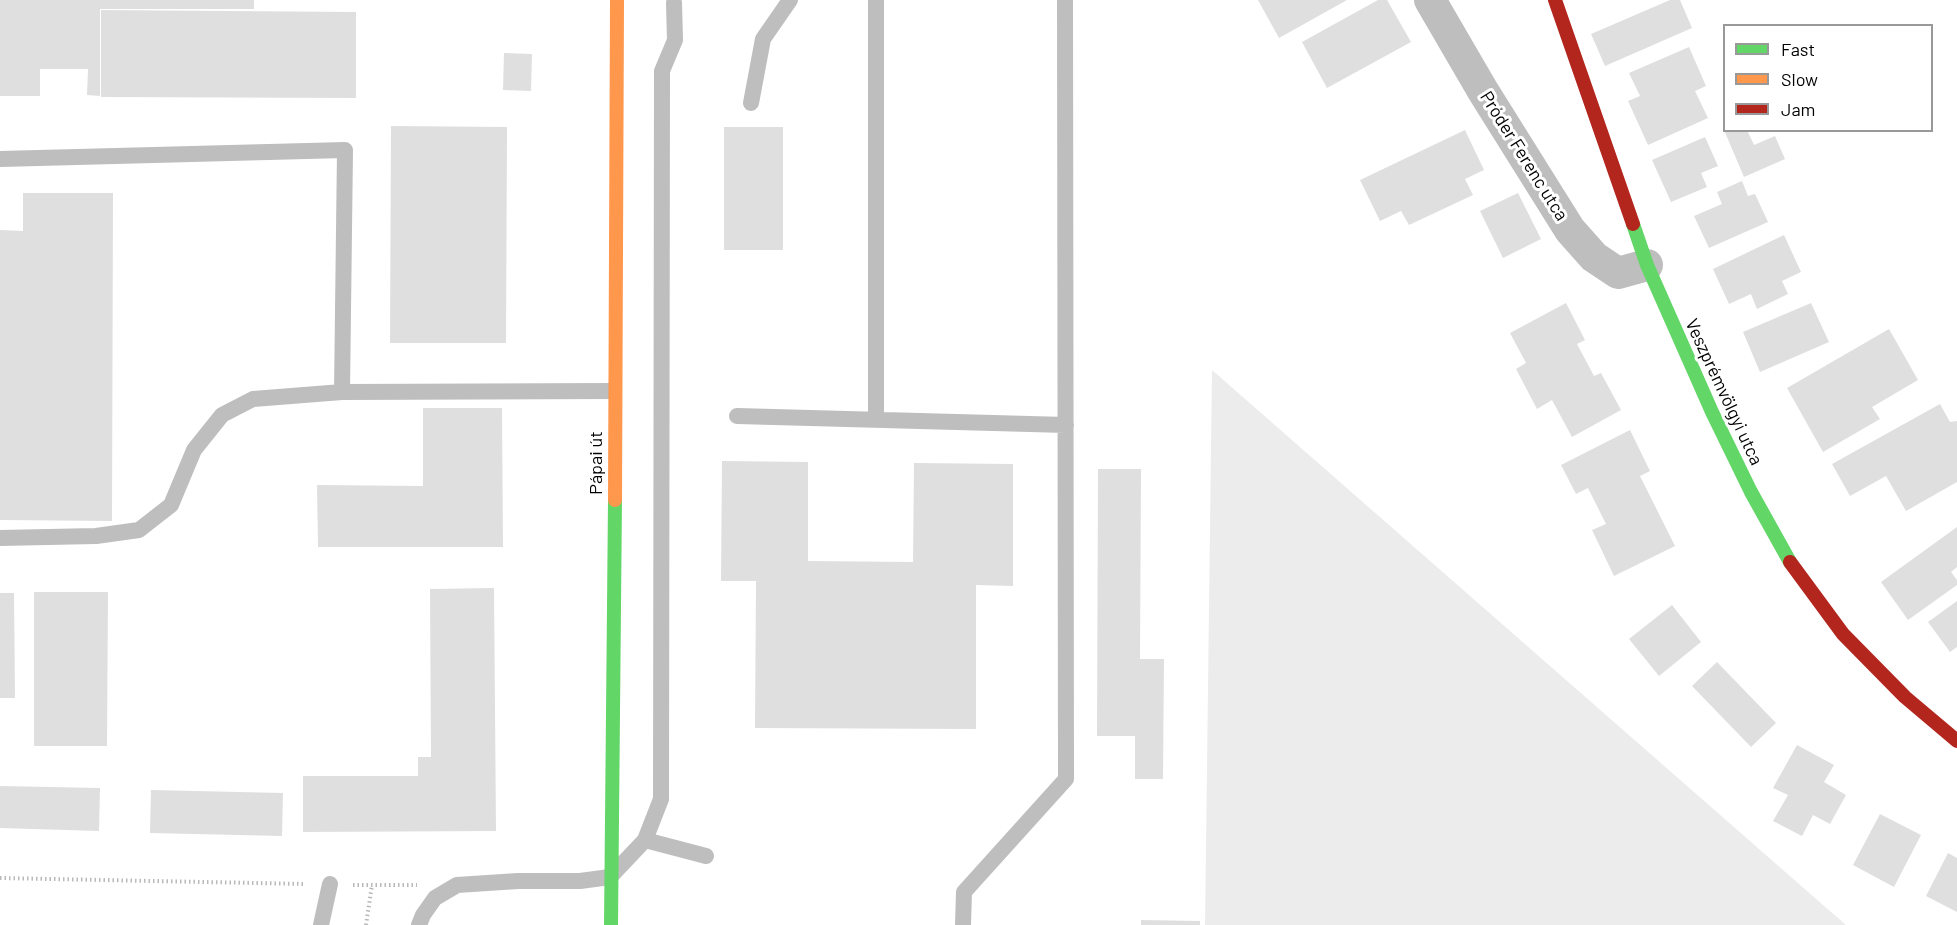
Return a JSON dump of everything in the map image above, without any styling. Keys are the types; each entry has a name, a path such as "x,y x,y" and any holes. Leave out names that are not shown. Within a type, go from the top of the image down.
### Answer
{"main road":[{"name":"Pápai út","path":"610,925 615,576 617,0"},
{"name":"Veszprémvölgyi utca","path":"1555,0 1647,265 1751,492 1795,572 1843,634 1905,698 1957,741"}],"street":[{"name":"Próder Ferenc utca","path":"1430,0 1483,91 1570,230 1594,257 1618,273 1647,265"}],"lane":[{"path":"751,103 764,39 790,0"},
{"path":"876,0 876,420"},
{"path":"963,925 964,892 1066,779 1065,0"},
{"path":"419,925 435,898 457,885 518,881 580,881 610,877 645,840 661,799 662,71 675,40 674,3"},
{"path":"0,159 345,150 342,392"},
{"path":"0,538 96,536 139,530 171,505 194,450 222,415 253,399 342,392 614,391"},
{"path":"737,416 1066,424"},
{"path":"645,840 706,856"},
{"path":"321,925 330,885"}],"path":[{"path":"0,878 330,885 457,885"},
{"path":"366,925 372,885"}],"shaded area":[{"path":"1212,370 1815,898 1846,925 1205,925"}],"building":[{"path":"0,0 254,0 254,9 100,9 100,96 87,95 88,69 40,69 40,96 0,96"},
{"path":"1258,0 1347,0 1279,38"},
{"path":"1378,0 1387,0 1411,42 1327,88 1302,42"},
{"path":"1670,0 1680,0 1692,28 1605,66 1591,34"},
{"path":"101,10 356,12 356,98 101,97"},
{"path":"1689,47 1706,86 1695,91 1708,118 1648,145 1628,101 1640,96 1629,73"},
{"path":"504,53 532,54 531,91 503,90"},
{"path":"391,126 507,127 506,343 390,343"},
{"path":"724,127 783,127 783,250 724,250"},
{"path":"1465,130 1484,170 1465,179 1473,195 1409,225 1401,211 1380,221 1360,180"},
{"path":"1725,132 1748,132 1754,145 1775,136 1785,159 1744,177"},
{"path":"1705,137 1718,166 1701,173 1707,187 1671,202 1652,160"},
{"path":"1742,181 1748,196 1755,194 1768,222 1709,248 1694,216 1722,204 1717,192"},
{"path":"23,193 113,193 112,521 0,520 0,230 23,231"},
{"path":"1518,193 1541,239 1503,258 1480,211"},
{"path":"1784,235 1801,272 1782,281 1788,294 1757,309 1751,294 1729,304 1713,269"},
{"path":"1566,303 1585,340 1577,344 1594,376 1601,373 1621,410 1572,437 1552,400 1537,409 1516,369 1526,363 1510,333"},
{"path":"1811,303 1829,342 1760,372 1743,332"},
{"path":"1889,329 1918,380 1872,407 1880,419 1823,452 1787,388"},
{"path":"1940,404 1950,422 1957,421 1957,482 1906,511 1886,476 1850,496 1832,464"},
{"path":"423,408 502,408 503,547 318,547 317,485 423,486"},
{"path":"1630,430 1650,471 1640,476 1675,546 1614,576 1592,530 1606,524 1588,488 1576,494 1561,465"},
{"path":"722,461 808,462 808,561 913,562 914,463 1013,464 1013,586 976,585 976,729 755,728 756,581 721,581"},
{"path":"1098,469 1141,469 1140,659 1164,659 1163,779 1135,779 1135,736 1097,736"},
{"path":"1957,527 1957,567 1951,572 1957,580 1957,585 1908,620 1881,582"},
{"path":"494,588 496,831 303,832 303,776 418,776 418,757 431,757 430,589"},
{"path":"34,592 108,592 107,746 34,746"},
{"path":"0,593 14,593 15,698 0,698"},
{"path":"1957,601 1957,647 1950,652 1928,622"},
{"path":"1672,605 1701,642 1659,676 1629,639"},
{"path":"1717,662 1776,723 1751,747 1692,686"},
{"path":"1797,745 1834,765 1824,782 1846,795 1830,824 1813,815 1802,836 1773,821 1788,795 1773,788"},
{"path":"0,786 100,788 99,831 0,828"},
{"path":"151,790 283,793 282,836 150,833"},
{"path":"1880,814 1921,835 1894,887 1853,865"},
{"path":"1948,853 1957,858 1957,912 1926,896"},
{"path":"1141,920 1200,921 1200,925 1141,925"}],"traffic: fast":[{"path":"1633,224 1647,265 1712,412 1751,492 1790,562"},
{"path":"611,925 615,500"}],"traffic: slow":[{"path":"615,500 617,0"}],"traffic: jam":[{"path":"1555,0 1633,224"},
{"path":"1790,562 1843,634 1905,697 1957,741"}]}
